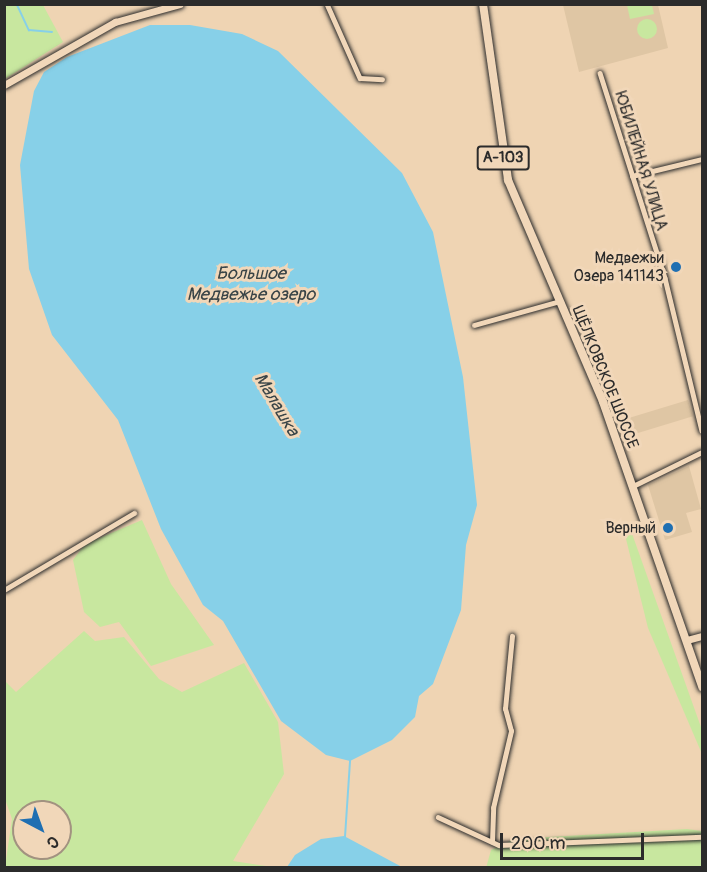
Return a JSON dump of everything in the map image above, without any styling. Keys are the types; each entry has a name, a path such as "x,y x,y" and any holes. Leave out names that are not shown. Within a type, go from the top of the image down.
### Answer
{"main road":[{"path":"4,85 115,22 180,4"},
{"name":"ЩЁЛКОВСКОЕ ШОССЕ","path":"483,4 508,180 560,302 633,486 702,687"},
{"path":"687,640 702,636"}],"street":[{"path":"327,4 360,78 382,79"},
{"name":"ЮБИЛЕЙНАЯ УЛИЦА","path":"600,73 665,278 702,431"},
{"path":"632,176 702,159"},
{"path":"474,325 560,302"},
{"path":"633,486 702,452"},
{"path":"4,591 134,513"},
{"path":"492,842 493,808 511,731 505,692 512,636"},
{"path":"438,817 492,842 515,846 702,837"}],"shaded area":[{"path":"563,5 658,5 668,48 579,72"},
{"path":"688,400 693,416 629,436 624,420"},
{"path":"689,466 701,509 686,513 692,532 665,540 648,485"}],"green space":[{"path":"5,4 43,5 63,42 5,79"},
{"path":"627,5 652,5 654,14 630,19"},
{"path":"647,19 654,22 657,29 654,36 647,39 640,36 637,29 640,22"},
{"path":"142,520 171,584 214,645 151,666 119,622 100,627 84,612 73,560 85,544"},
{"path":"630,528 702,730 702,754 648,628 626,539"},
{"path":"84,631 95,641 124,637 159,679 182,692 244,663 278,722 284,774 233,861 273,867 5,867 12,819 4,796 5,681 16,692"},
{"path":"687,829 702,831 702,867 486,868 491,850 514,839"}],"water":[{"name":"Большое Медвежье озеро","path":"150,25 190,25 242,34 278,51 402,173 433,232 463,377 477,505 466,545 461,610 433,684 419,696 415,717 392,740 350,761 326,755 281,721 223,621 203,605 161,529 118,420 52,335 29,269 20,165 34,91 44,72 67,57"},
{"path":"344,836 402,867 287,867 295,855 321,839"}],"waterway":[{"name":"Малашка","path":"17,4 29,30 52,32"},
{"name":"Малашка","path":"345,837 350,761"}],"place":[{"name":"Медвежьи Озера 141143","path":"676,267"},
{"name":"Верный","path":"668,528"}]}
